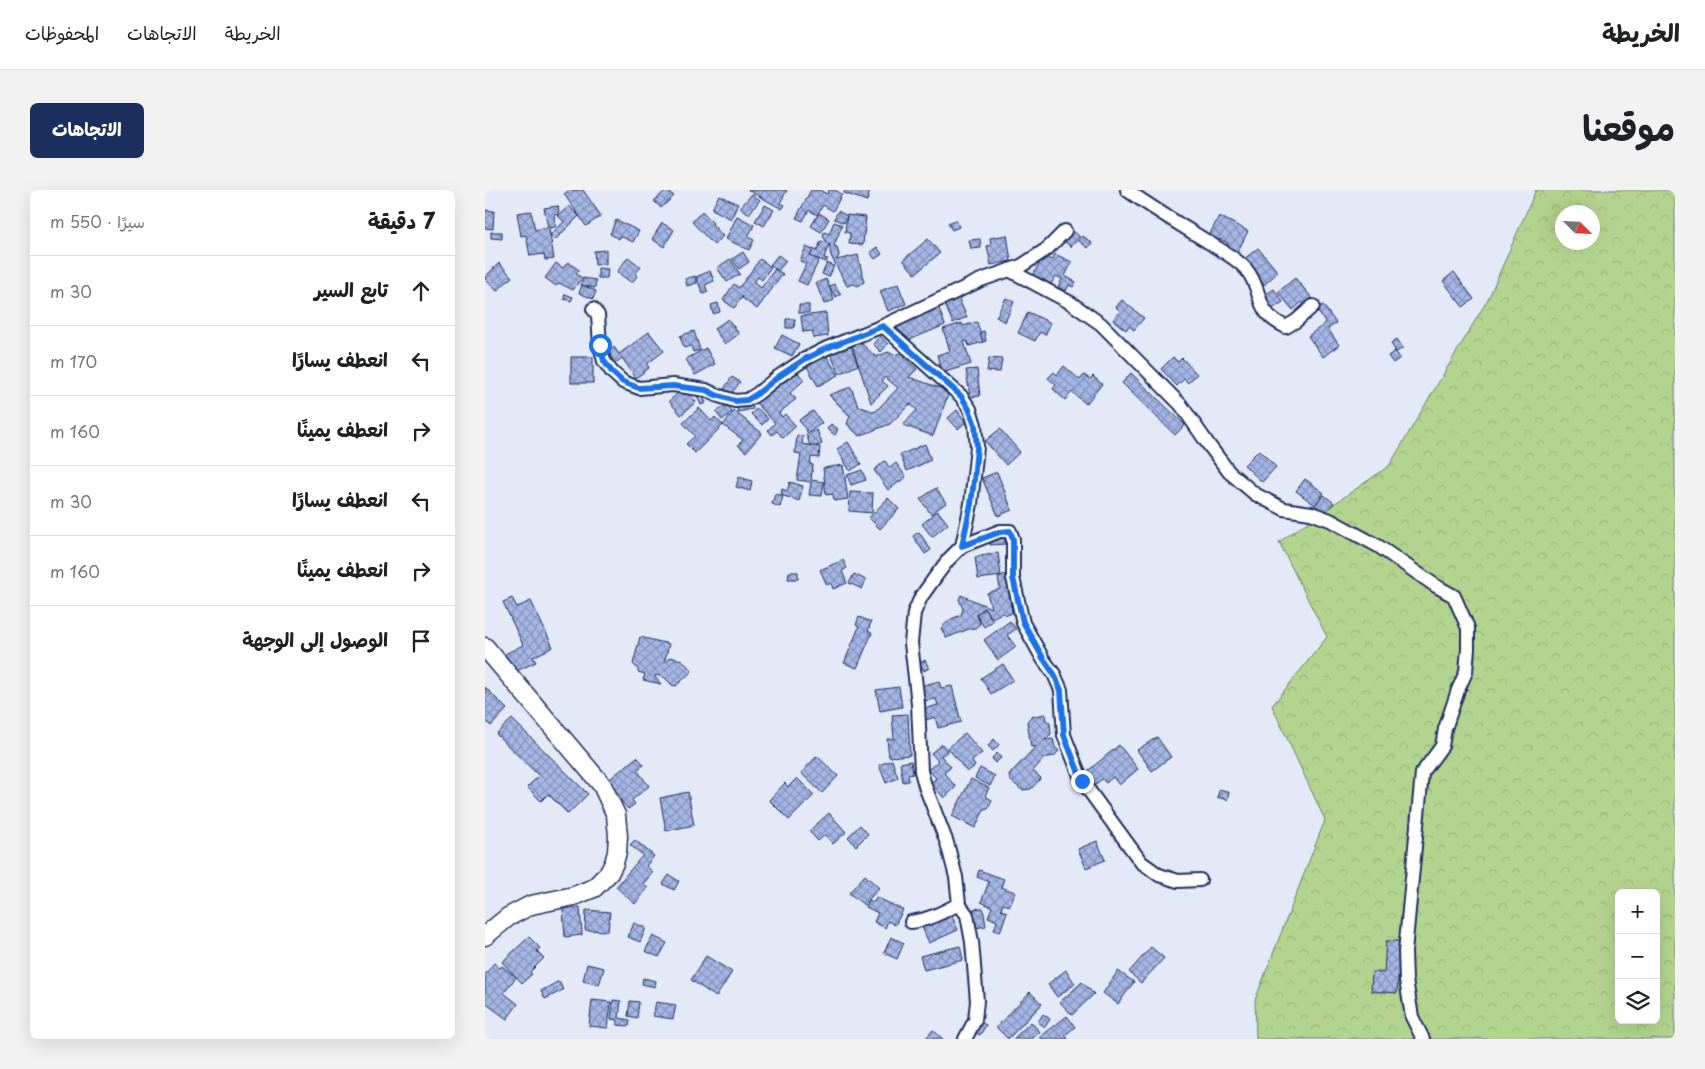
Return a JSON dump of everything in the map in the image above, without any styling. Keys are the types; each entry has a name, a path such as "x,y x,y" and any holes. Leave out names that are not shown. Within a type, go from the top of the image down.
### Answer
{"main road":[{"path":"485,647 602,785 616,815 618,836 614,863 609,872 594,888 574,896 531,905 508,917 485,936"}],"street":[{"path":"1127,190 1228,255 1246,269 1256,288 1263,310 1274,322 1286,327 1313,306"},
{"path":"593,309 598,315 600,345 604,361 623,382 639,388 673,386 706,390 735,401 747,400 778,377 813,356 883,326 981,280 1021,266 1047,249 1065,231"},
{"path":"1009,270 1071,303 1101,324 1181,405 1229,472 1255,494 1284,509 1311,513 1330,520 1378,546 1436,586 1454,596 1468,628 1466,672 1445,729 1442,746 1422,773 1405,952 1406,980 1412,1016 1423,1039"},
{"path":"883,326 961,396 969,409 975,425 977,447 973,488 962,546"},
{"path":"965,1039 975,1020 977,1001 970,933 967,916 959,904 956,877 947,843 921,772 918,704 911,643 914,613 921,598 948,560 962,546 1000,532 1010,531 1013,539 1013,578 1023,622 1054,674 1061,690 1064,735 1082,781 1141,862 1159,875 1178,881 1200,880"},
{"path":"911,922 922,921 936,916 959,904"}],"green space":[{"path":"1536,190 1675,190 1675,1039 1256,1039 1255,1000 1325,820 1272,706 1327,637 1279,542 1389,466 1488,299"}],"building":[{"path":"570,190 583,190 601,216 586,226 564,194"},
{"path":"666,190 674,196 661,208 654,201"},
{"path":"748,190 787,190 780,203 785,205 782,209"},
{"path":"811,190 819,190 827,194 829,190 835,190 842,194 833,211 823,205 817,215 809,210 803,221 796,218"},
{"path":"845,190 870,190 867,201 844,193"},
{"path":"752,194 760,200 749,214 740,208"},
{"path":"719,195 738,204 731,219 712,209"},
{"path":"765,205 774,210 764,226 755,221"},
{"path":"558,206 559,214 554,215 556,227 549,228 554,259 545,260 544,254 530,256 526,235 521,236 517,213 531,211 535,230 548,227 544,208"},
{"path":"569,206 579,216 555,240 550,235 564,222 558,216"},
{"path":"485,210 494,211 493,229 485,228"},
{"path":"702,211 723,236 714,245 692,222"},
{"path":"838,211 847,216 844,223 834,219"},
{"path":"819,213 829,219 821,232 811,226"},
{"path":"847,215 866,217 863,245 849,244 850,233 845,232"},
{"path":"737,216 754,225 748,237 754,240 749,250 726,239"},
{"path":"1219,216 1248,231 1236,255 1225,250 1228,243 1219,239 1216,245 1207,240"},
{"path":"616,220 639,231 633,242 620,236 619,239 610,234"},
{"path":"956,220 959,227 952,230 948,223"},
{"path":"834,222 842,225 834,246 837,247 839,255 837,260 858,255 864,282 858,286 854,284 847,286 831,256 829,244 824,258 828,259 826,262 810,256 813,249 817,251 821,241 827,243 823,236 824,232 829,234"},
{"path":"662,223 674,230 664,247 652,239"},
{"path":"1071,229 1080,237 1071,247 1062,239"},
{"path":"491,232 502,232 502,239 491,238"},
{"path":"1007,235 1011,261 991,265 987,246 991,245 990,238"},
{"path":"1083,236 1092,243 1088,248 1079,241"},
{"path":"928,239 940,253 915,274 903,260"},
{"path":"980,239 981,248 971,249 969,240"},
{"path":"806,247 813,250 810,256 819,260 807,285 798,281 806,264 800,261"},
{"path":"877,247 882,254 875,259 870,252"},
{"path":"1258,248 1278,272 1264,285 1243,260"},
{"path":"606,250 606,264 595,265 594,251"},
{"path":"743,252 749,262 739,269 732,259"},
{"path":"1055,254 1072,262 1065,276 1076,282 1073,287 1069,285 1066,291 1058,287 1062,279 1056,276 1051,284 1033,275 1043,256 1052,260"},
{"path":"778,255 786,261 778,271 770,265"},
{"path":"628,257 641,267 635,274 637,276 632,283 617,272"},
{"path":"730,259 740,274 727,282 717,268"},
{"path":"760,259 771,267 762,280 758,277 754,282 761,288 775,269 783,274 757,309 742,298 743,296 734,308 723,300 734,284 739,288"},
{"path":"568,262 579,270 576,274 582,278 573,290 559,283 556,286 545,278 556,263 563,268"},
{"path":"499,263 512,277 497,291 485,277"},
{"path":"827,263 834,266 829,277 822,274"},
{"path":"598,268 608,269 607,278 598,278"},
{"path":"710,271 714,281 705,285 708,292 703,294 696,277"},
{"path":"1454,272 1474,299 1463,307 1443,281"},
{"path":"695,276 697,283 687,286 685,279"},
{"path":"583,278 596,280 595,288 581,285"},
{"path":"1295,278 1313,299 1305,306 1302,302 1293,310 1278,292"},
{"path":"826,279 834,300 824,304 816,283"},
{"path":"834,284 841,294 836,297 829,287"},
{"path":"898,284 906,304 888,311 880,291"},
{"path":"582,285 596,291 593,299 579,293"},
{"path":"1274,289 1283,302 1270,310 1262,297"},
{"path":"565,294 573,297 571,301 564,299"},
{"path":"957,295 967,317 953,323 943,301"},
{"path":"1006,298 1014,302 1005,322 996,317"},
{"path":"1122,300 1144,318 1134,330 1129,326 1126,330 1113,320 1120,311 1116,307"},
{"path":"718,303 720,312 713,314 711,305"},
{"path":"799,305 809,305 809,313 799,313"},
{"path":"1323,305 1336,323 1328,329 1339,345 1323,357 1308,336 1326,323 1316,309"},
{"path":"938,306 945,325 902,343 895,324"},
{"path":"1028,312 1051,323 1045,335 1040,332 1035,341 1018,333"},
{"path":"826,313 828,336 813,338 813,331 803,332 801,316"},
{"path":"728,319 739,334 725,344 714,329"},
{"path":"786,319 795,319 794,328 786,328"},
{"path":"977,322 983,342 969,346 967,341 964,342 971,364 942,373 937,355 950,351 943,329 962,323 963,326"},
{"path":"694,331 700,350 693,352 691,346 684,348 680,336"},
{"path":"984,331 986,341 983,342 980,332"},
{"path":"649,332 664,351 647,364 649,368 636,378 622,358 613,365 606,354 614,347 619,354"},
{"path":"782,335 799,344 792,356 775,348"},
{"path":"880,336 888,344 881,352 873,344"},
{"path":"1397,339 1403,348 1396,352 1391,343"},
{"path":"858,340 876,357 888,352 894,355 900,353 917,369 909,377 943,389 948,395 933,436 903,425 917,410 910,404 890,424 859,436 847,424 850,416 829,395 851,387 858,406 875,412 898,388 885,377 882,381 888,386 871,403 851,342"},
{"path":"850,344 858,365 839,374 830,353"},
{"path":"706,348 715,364 695,375 686,359"},
{"path":"1395,351 1400,358 1393,363 1388,356"},
{"path":"825,353 838,375 818,386 806,365"},
{"path":"571,357 593,357 593,383 571,383"},
{"path":"1173,357 1178,362 1182,358 1197,374 1188,383 1184,379 1177,386 1161,369"},
{"path":"989,358 1002,359 1000,372 987,371"},
{"path":"1064,366 1080,380 1084,375 1090,379 1093,376 1102,384 1086,404 1072,392 1065,400 1053,389 1056,385 1048,378 1054,372 1057,375"},
{"path":"794,368 804,380 790,393 796,399 779,413 782,417 785,414 796,426 783,438 777,431 772,435 768,430 775,423 756,403"},
{"path":"977,369 980,396 970,397 966,370"},
{"path":"1131,373 1185,425 1175,435 1122,383"},
{"path":"732,377 740,382 731,394 724,389"},
{"path":"684,388 696,402 681,415 669,401"},
{"path":"702,394 706,403 701,405 697,396"},
{"path":"751,401 753,409 738,412 736,404"},
{"path":"726,405 732,412 722,420 716,412"},
{"path":"699,408 711,421 715,417 723,425 695,453 686,444 695,436 683,423"},
{"path":"757,408 768,419 762,425 751,414"},
{"path":"957,410 966,422 958,429 948,418"},
{"path":"734,411 762,433 746,452 738,445 743,440 723,425"},
{"path":"813,411 822,423 808,433 799,420"},
{"path":"831,424 838,429 835,435 827,429"},
{"path":"1000,429 1020,452 1006,465 985,441"},
{"path":"817,430 822,444 811,448 806,434"},
{"path":"797,435 803,436 802,444 820,447 819,458 811,457 810,464 813,465 811,480 824,482 822,496 809,495 811,482 797,480 801,454 795,453"},
{"path":"848,442 861,464 850,471 837,449"},
{"path":"925,444 931,460 907,471 900,455"},
{"path":"1259,450 1276,467 1262,482 1244,465"},
{"path":"885,461 890,468 896,463 906,477 888,490 874,470"},
{"path":"843,465 848,499 834,501 833,494 826,495 823,468"},
{"path":"862,470 866,480 851,485 847,475"},
{"path":"997,472 1012,510 998,516 982,478"},
{"path":"739,477 752,481 750,491 736,487"},
{"path":"1305,479 1324,493 1315,505 1296,491"},
{"path":"790,482 803,486 799,501 781,495 782,489 787,491"},
{"path":"936,488 946,503 931,514 920,499"},
{"path":"850,492 873,493 872,513 849,511"},
{"path":"775,494 783,496 780,507 772,504"},
{"path":"1324,495 1334,503 1325,513 1315,505"},
{"path":"888,498 899,509 880,529 869,518"},
{"path":"938,511 948,524 932,537 922,524"},
{"path":"919,532 931,550 925,554 913,536"},
{"path":"1005,536 1005,544 990,545 990,537"},
{"path":"998,553 1001,576 978,579 975,557"},
{"path":"843,560 847,568 842,571 847,583 833,589 831,583 827,585 820,570"},
{"path":"789,572 798,572 798,579 788,579"},
{"path":"854,574 866,580 862,589 849,583"},
{"path":"1006,574 1012,613 1007,615 1002,613 992,618 984,608 977,614 980,624 975,628 946,638 941,628 951,619 961,615 963,609 959,599 961,595 991,608 987,593 1000,589 998,577"},
{"path":"512,598 517,607 531,601 553,647 533,657 536,662 514,672 505,654 523,645 503,602"},
{"path":"985,609 993,621 984,627 976,614"},
{"path":"859,617 871,622 868,631 872,633 857,668 844,663 859,627 856,625"},
{"path":"1010,621 1016,629 1007,635 1016,647 998,660 984,640"},
{"path":"640,637 669,644 664,664 670,657 682,660 692,671 676,686 672,685 664,677 655,675 661,684 643,680 645,674 638,672 638,669 633,664"},
{"path":"925,660 929,668 924,671 920,663"},
{"path":"1003,664 1013,680 991,694 981,678"},
{"path":"939,681 941,688 952,686 961,722 938,728 935,717 926,720 923,709 938,705 936,699 925,701 921,686"},
{"path":"485,687 507,709 491,726 485,720"},
{"path":"899,687 902,707 880,711 876,690"},
{"path":"908,714 910,755 889,757 887,739 894,739 892,715"},
{"path":"1045,714 1046,720 1050,723 1051,734 1045,740 1053,739 1055,747 1059,751 1054,756 1044,758 1033,771 1041,778 1031,789 1022,790 1010,780 1009,775 1036,746 1031,747 1027,721 1031,717"},
{"path":"512,719 588,794 568,814 548,794 541,801 527,787 539,776 496,734"},
{"path":"965,733 982,753 972,761 975,766 967,772 948,748"},
{"path":"1157,737 1171,757 1152,771 1137,750"},
{"path":"994,739 999,745 993,751 988,746"},
{"path":"942,744 948,751 941,756 951,767 944,773 956,787 944,798 931,783 936,778 928,770 938,761 931,753"},
{"path":"1119,745 1138,769 1119,785 1113,777 1106,783 1102,779 1092,787 1083,775"},
{"path":"997,753 1001,758 995,763 992,758"},
{"path":"817,756 838,776 822,793 801,773"},
{"path":"637,757 644,765 637,770 649,786 632,800 635,804 628,809 606,782"},
{"path":"892,760 898,778 886,783 879,765"},
{"path":"911,761 913,774 908,775 909,781 903,782 900,763"},
{"path":"980,768 995,776 990,786 975,778"},
{"path":"797,778 814,795 789,820 769,800 785,783 788,787"},
{"path":"971,779 989,788 985,796 992,800 988,809 985,808 975,828 952,816"},
{"path":"1220,789 1229,792 1227,800 1217,797"},
{"path":"688,792 694,825 666,831 660,798"},
{"path":"829,813 846,832 833,844 825,835 818,841 809,831"},
{"path":"860,825 868,834 856,846 848,837"},
{"path":"635,840 654,856 646,866 653,872 643,884 648,888 635,904 616,887 643,855 630,845"},
{"path":"1097,841 1105,860 1086,868 1078,849"},
{"path":"979,870 1004,879 1001,887 1015,892 1010,906 1003,904 1001,910 1007,912 1000,932 994,930 997,921 988,917 992,907 981,902 989,882 977,877"},
{"path":"669,875 679,881 674,890 663,884"},
{"path":"865,875 879,888 864,905 849,893"},
{"path":"876,897 903,910 895,925 888,921 885,928 874,922 878,913 866,907 869,900 874,902"},
{"path":"580,907 582,935 565,937 563,909"},
{"path":"983,908 986,926 976,928 973,909"},
{"path":"586,910 610,912 608,931 585,930"},
{"path":"951,914 958,930 929,943 922,927"},
{"path":"634,923 646,928 640,942 628,937"},
{"path":"653,936 667,943 659,957 645,951"},
{"path":"529,937 540,948 537,951 544,958 530,972 532,974 522,983 502,962"},
{"path":"891,937 904,943 897,959 884,953"},
{"path":"1386,941 1401,941 1397,993 1371,991 1372,972 1384,973"},
{"path":"960,946 963,960 924,970 920,956"},
{"path":"1151,947 1164,958 1141,983 1129,972"},
{"path":"706,956 732,972 716,997 691,980"},
{"path":"494,963 500,968 502,966 516,977 504,993 518,1004 507,1019 485,1003 485,975"},
{"path":"587,964 604,968 599,985 583,981"},
{"path":"1066,970 1075,984 1057,997 1048,984"},
{"path":"1118,971 1134,982 1118,1004 1103,993"},
{"path":"643,978 656,981 655,987 642,984"},
{"path":"559,981 563,990 545,999 541,991"},
{"path":"1082,982 1094,994 1072,1015 1060,1002"},
{"path":"1030,992 1042,1004 1008,1039 996,1027"},
{"path":"592,1000 611,1002 608,1028 589,1026"},
{"path":"613,1000 621,1001 619,1018 630,1020 629,1026 617,1025 618,1020 611,1019"},
{"path":"630,1001 639,1002 637,1018 628,1016"},
{"path":"656,1002 676,1005 673,1019 653,1016"},
{"path":"1043,1014 1050,1019 1045,1027 1038,1022"},
{"path":"1067,1016 1075,1027 1065,1035 1068,1039 1042,1039 1040,1037"},
{"path":"978,1021 986,1025 980,1035 972,1031"},
{"path":"1031,1022 1040,1032 1032,1039 1013,1039"},
{"path":"933,1030 943,1039 925,1039"}],"route":[{"path":"600,345 604,361 623,382 639,388 673,386 706,390 735,401 747,400 805,359 827,348 883,326 914,355 934,370 961,396 969,409 975,425 977,447 974,480 962,546 1000,532 1010,531 1013,539 1013,578 1023,622 1054,674 1061,690 1064,735 1082,781"}]}
